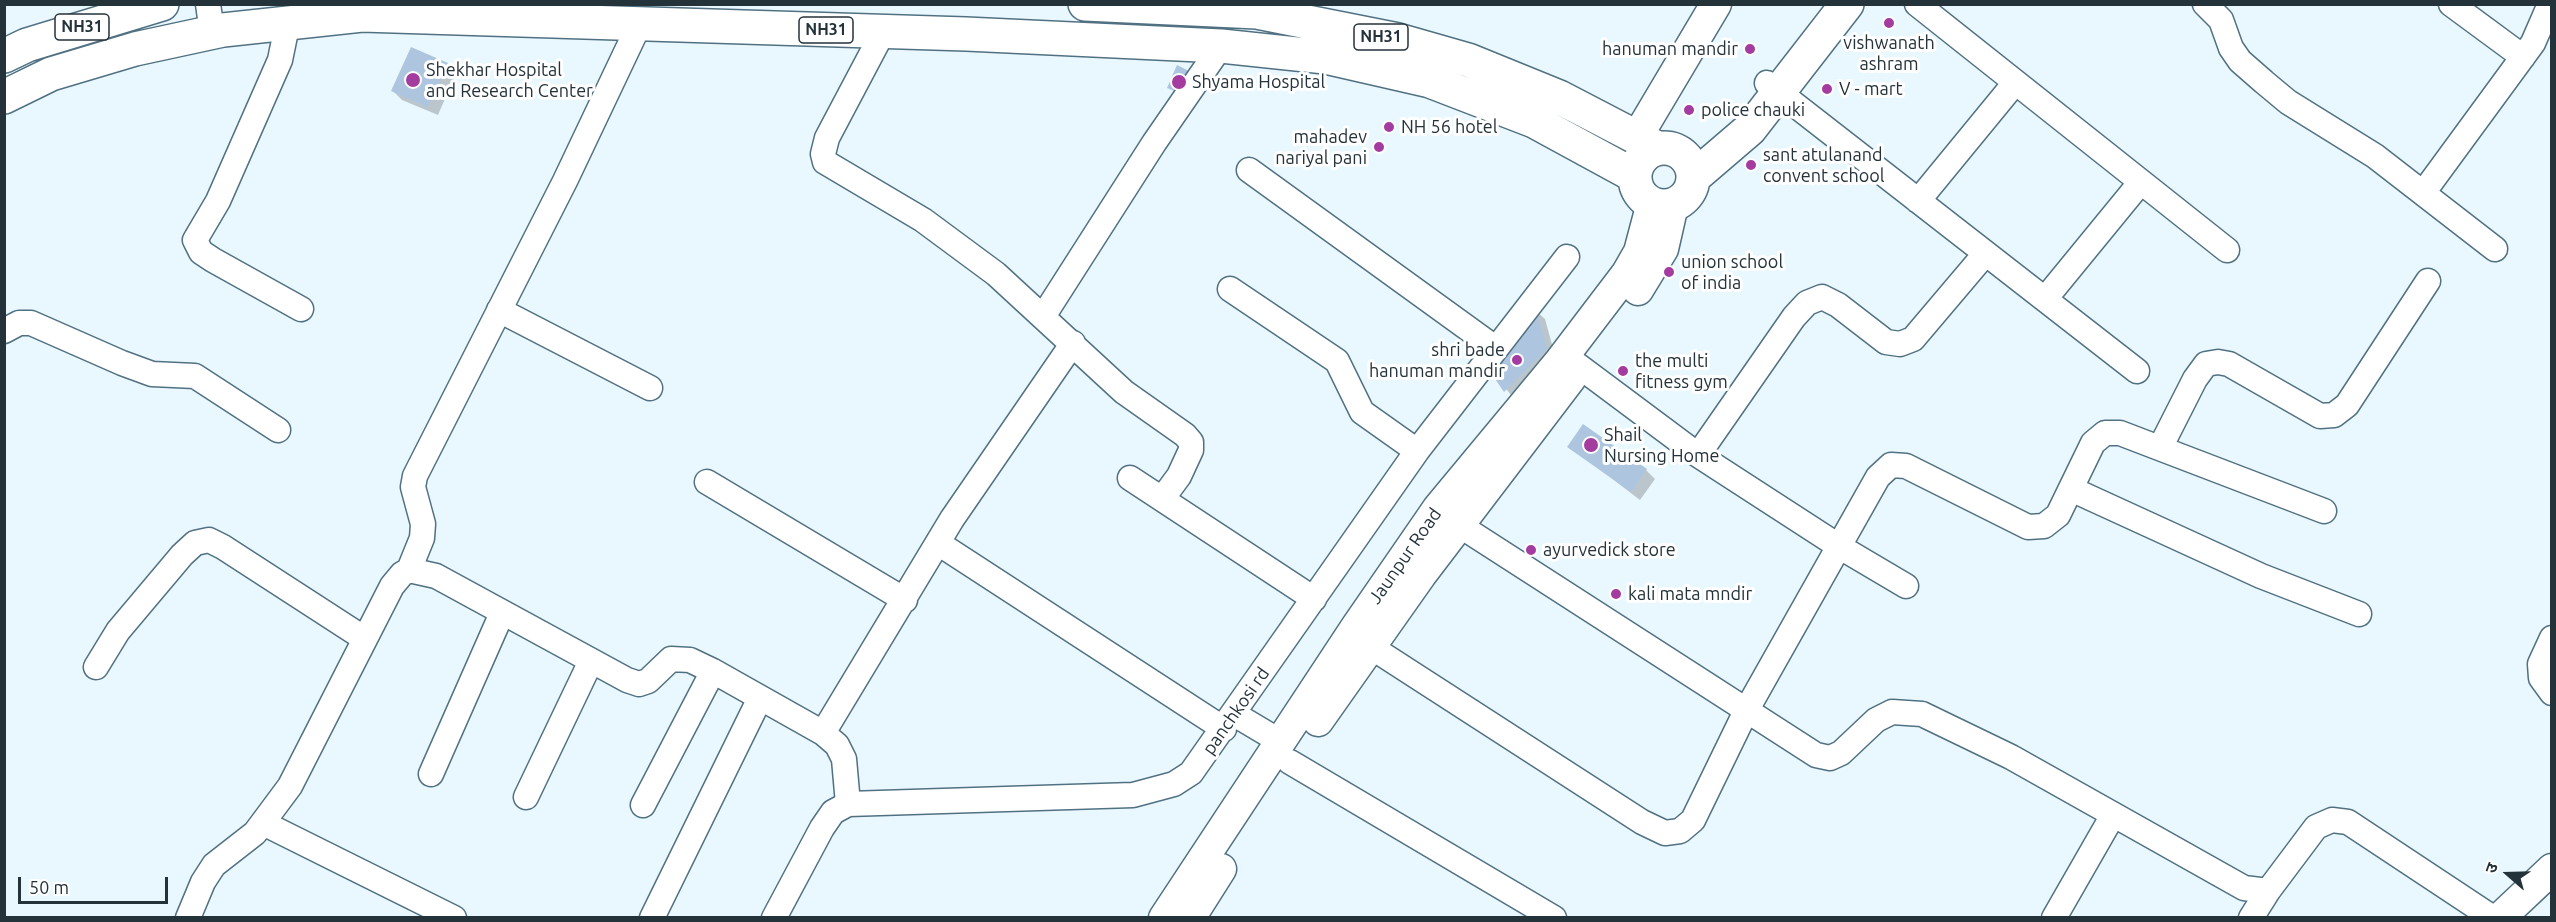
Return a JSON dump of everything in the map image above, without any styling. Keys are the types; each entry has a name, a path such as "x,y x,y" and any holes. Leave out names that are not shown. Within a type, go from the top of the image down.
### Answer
{"highway":[{"name":"NH31","path":"4,56 27,45 162,4"},
{"name":"NH31","path":"1085,4 1257,12 1398,40 1478,64 1559,97 1669,155"},
{"path":"1773,88 1826,4"},
{"path":"1669,155 1686,198 1662,204 1641,194 1635,176 1639,162 1650,151 1669,155 1712,141 1773,88 1847,4"},
{"name":"NH31","path":"4,97 51,74 135,49 210,18 288,21 362,15 883,32 1221,46 1325,57 1430,81 1534,121 1635,176"}],"street":[{"path":"1669,155 1716,4"},
{"path":"1917,4 2014,84 2227,250"},
{"path":"2205,4 2221,20 2231,48 2240,61 2264,82 2288,102 2375,156 2495,249"},
{"path":"2451,4 2523,57"},
{"path":"2423,194 2533,43 2550,4"},
{"path":"288,21 280,60 218,201 195,240 201,252 213,260 301,309"},
{"path":"188,918 203,882 214,866 263,823 290,786 392,586 409,570 422,538 423,524 412,487 415,476 565,181 639,25"},
{"path":"883,32 827,138 823,154 825,162 923,220 996,273 1131,398 1185,435 1191,442 1191,450 1162,499"},
{"path":"1044,315 1154,143 1221,46"},
{"path":"1918,201 2014,84"},
{"path":"1773,88 2137,371"},
{"path":"1249,170 1495,348"},
{"path":"2045,299 2140,183"},
{"name":"Jaunpur Road","path":"1190,918 1356,627 1438,508 1571,362 1653,267 1663,249 1662,204"},
{"path":"1698,455 1794,317 1808,303 1822,297 1838,305 1886,342 1900,344 1913,339 1985,254"},
{"name":"panchkosi rd","path":"848,804 1133,795 1174,784 1191,772 1417,451 1568,257"},
{"path":"2160,448 2195,379 2206,364 2218,362 2229,364 2320,416 2334,415 2347,405 2428,281"},
{"path":"1230,289 1337,361 1362,412 1417,451"},
{"path":"499,310 650,388"},
{"path":"4,331 19,323 31,323 152,374 195,376 278,430"},
{"path":"823,733 984,469 1073,343"},
{"path":"1571,362 1698,455 1840,547 1906,586"},
{"name":"Jaunpur Road","path":"1164,918 1286,752 1371,647 1459,525 1571,362"},
{"path":"1371,647 1642,822 1665,833 1680,831 1693,820 1746,711 1878,477 1891,465 1906,466 2028,527 2043,526 2058,515 2093,443 2105,433 2120,433 2324,511"},
{"path":"1130,478 1314,600"},
{"path":"706,482 904,600"},
{"path":"2071,489 2251,572 2359,614"},
{"path":"1459,525 1804,750 1830,758 1841,753 1876,720 1892,712 1922,714 2011,757 2244,888 2268,891"},
{"path":"96,667 118,631 167,572 195,543 209,540 224,547 364,639"},
{"path":"938,543 1229,721 1286,752 1554,918"},
{"path":"409,570 436,576 591,661 639,684 648,681 661,665 671,659 690,660 823,733 837,745 844,759 848,804 833,812 822,828 774,918"},
{"path":"431,774 502,613"},
{"path":"2552,638 2540,664 2541,678 2552,693"},
{"path":"526,797 591,661"},
{"path":"643,805 713,671"},
{"path":"652,918 760,698"},
{"path":"2054,918 2114,814"},
{"path":"2251,918 2268,891 2316,827 2332,820 2348,822 2493,918"},
{"path":"263,823 454,918"},
{"path":"2500,918 2552,869"}],"building":[{"path":"411,47 448,63 428,107 391,91"},
{"path":"1177,65 1191,72 1182,94 1167,88"},
{"name":"shri bade hanuman mandir","path":"1536,309 1547,349 1504,392 1489,370"},
{"path":"1583,424 1647,469 1631,492 1567,447"}],"place":[{"name":"vishwanath ashram","path":"1889,23"},
{"name":"hanuman mandir","path":"1750,49"},
{"name":"Shekhar Hospital and Research Center","path":"413,80"},
{"name":"Shyama Hospital","path":"1179,82"},
{"name":"V - mart","path":"1827,89"},
{"name":"police chauki","path":"1689,110"},
{"name":"NH 56 hotel","path":"1389,127"},
{"name":"mahadev nariyal pani","path":"1379,147"},
{"name":"sant atulanand convent school","path":"1751,165"},
{"name":"union school of india","path":"1669,272"},
{"name":"shri bade hanuman mandir","path":"1517,360"},
{"name":"the multi fitness gym","path":"1623,371"},
{"name":"Shail Nursing Home","path":"1591,445"},
{"name":"ayurvedick store","path":"1531,550"},
{"name":"kali mata mndir","path":"1616,594"}]}
